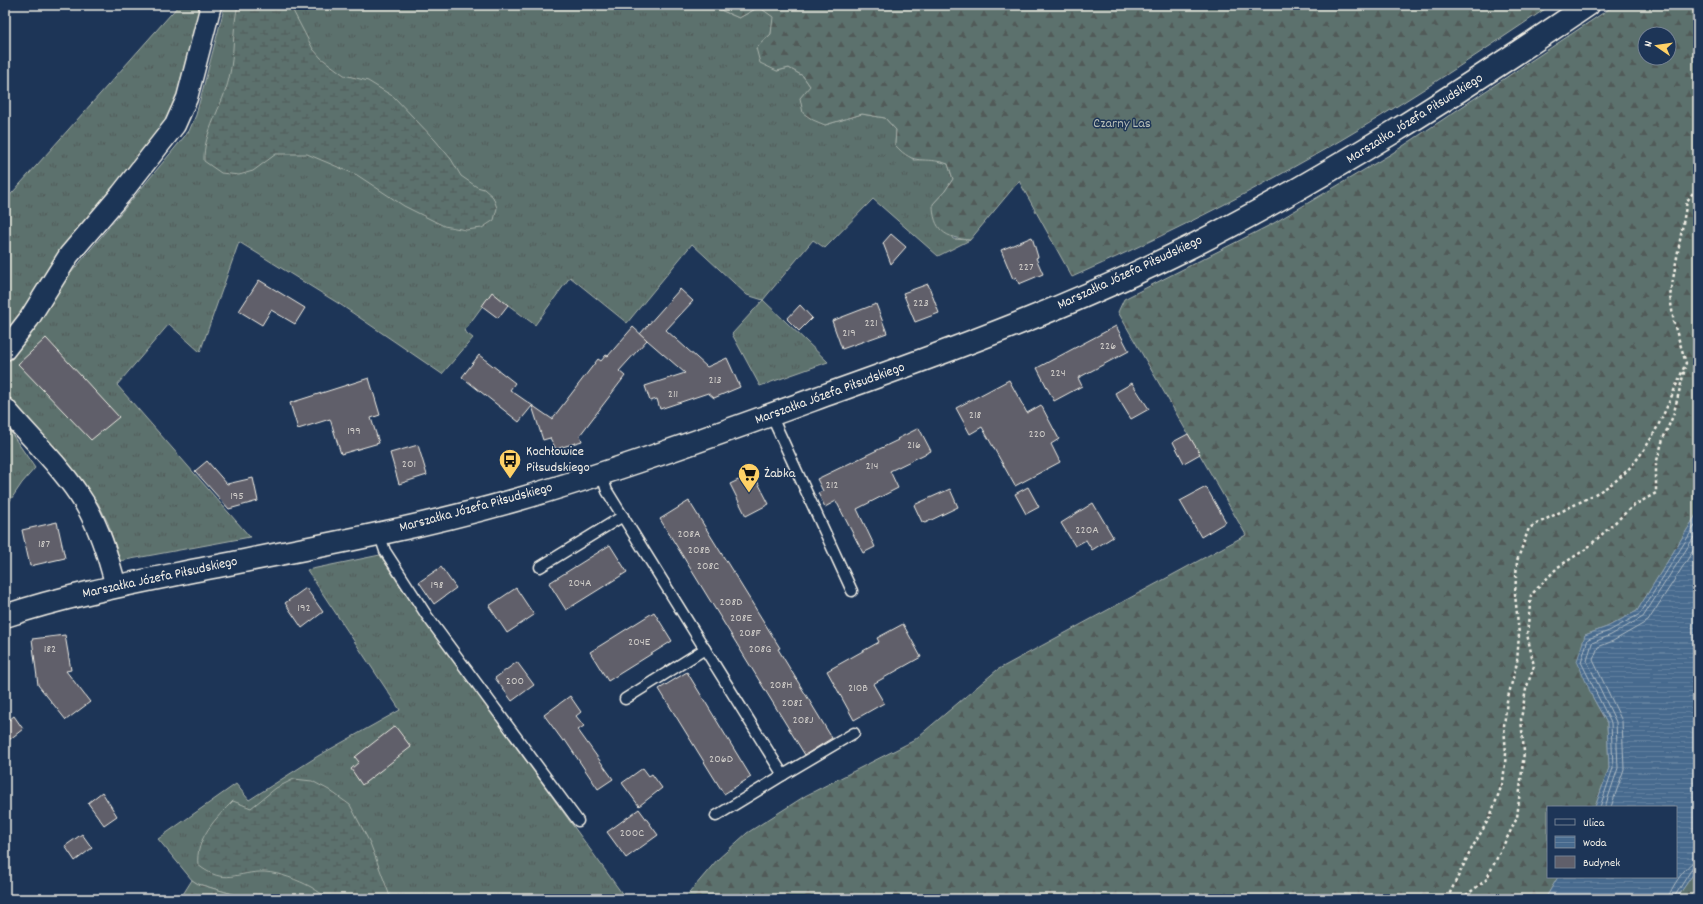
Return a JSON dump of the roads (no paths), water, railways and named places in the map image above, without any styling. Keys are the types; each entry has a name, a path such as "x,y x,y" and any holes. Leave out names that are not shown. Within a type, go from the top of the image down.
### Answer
{"street":[{"path":"5,350 29,319 69,255 121,194 175,126 187,98 211,5"},
{"name":"Marszałka Józefa Piłsudskiego","path":"5,616 81,594 378,533 478,510 601,473 771,415 1050,310 1189,248 1319,178 1381,141 1588,5"},
{"path":"5,408 44,450 86,505 97,526 116,587"}],"lane":[{"path":"771,415 852,591"},
{"path":"601,473 607,490 783,775"},
{"path":"540,567 623,516"},
{"path":"378,533 385,551 427,616 578,821"},
{"path":"625,699 705,649"},
{"path":"716,816 854,733"}],"water":[{"path":"1698,512 1698,867 1676,899 1545,899 1557,878 1677,878 1677,806 1595,806 1609,768 1607,723 1592,696 1577,661 1585,635 1607,627 1637,611"}],"place":[{"name":"Kochłowice Piłsudskiego","path":"510,480"},
{"name":"Żabka","path":"749,494"}],"park label":[{"name":"Czarny Las","path":"1122,124"}]}
